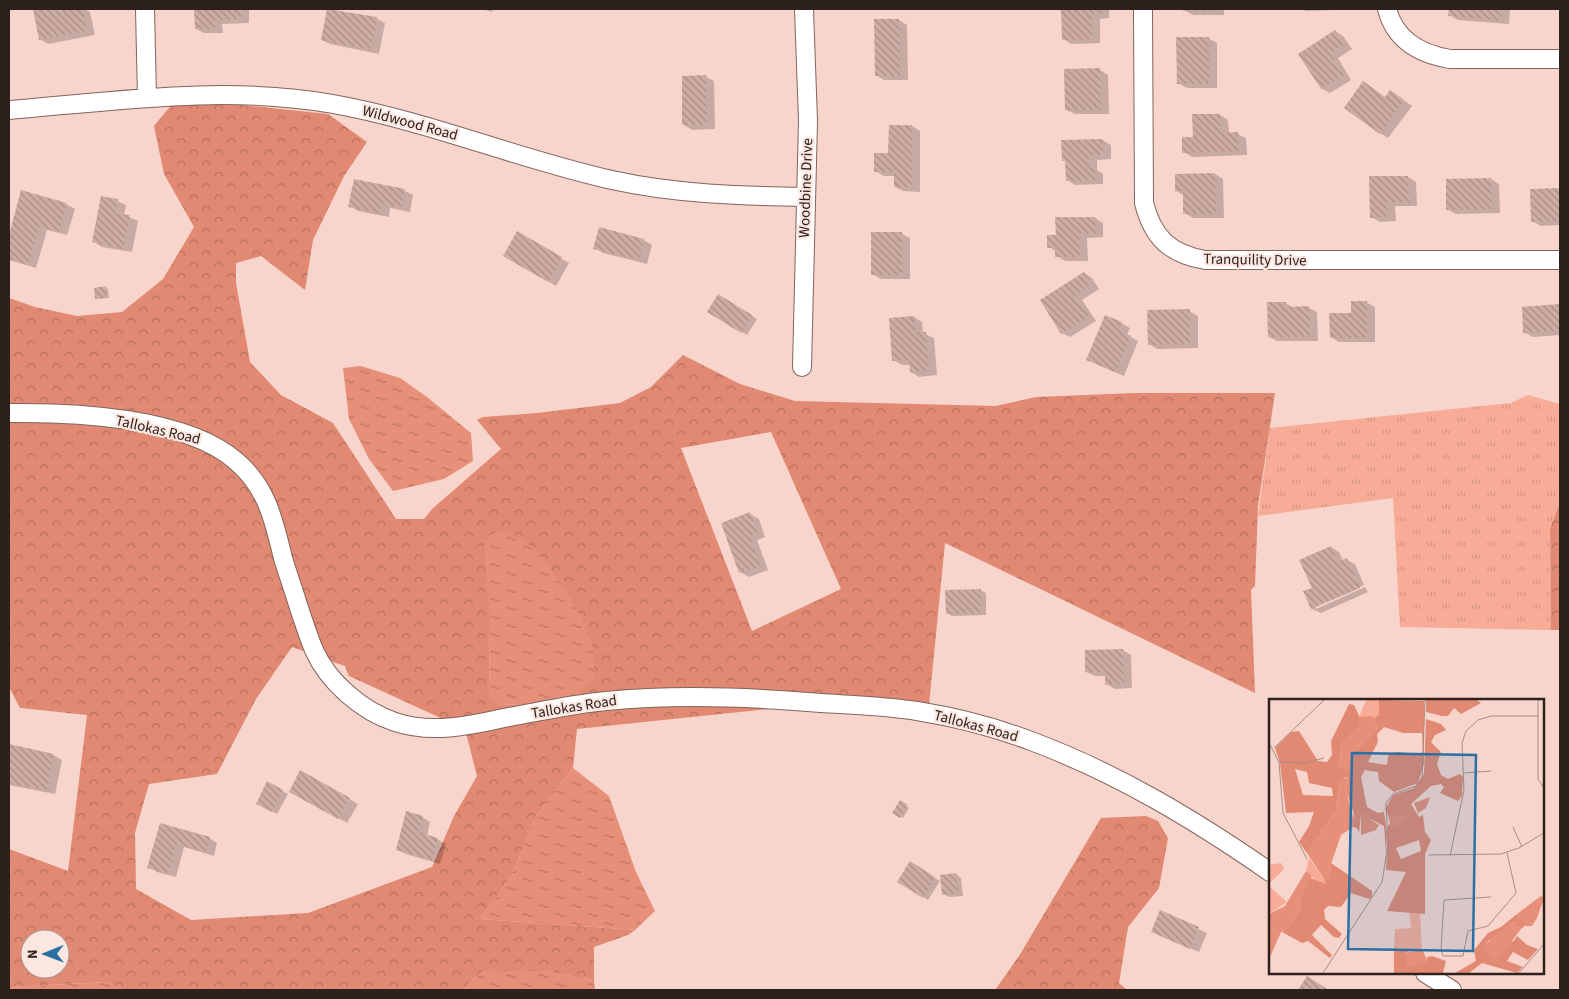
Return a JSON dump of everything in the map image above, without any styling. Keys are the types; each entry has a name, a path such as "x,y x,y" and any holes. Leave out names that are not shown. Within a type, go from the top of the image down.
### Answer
{"street":[{"path":"145,9 147,98"},
{"name":"Woodbine Drive","path":"802,367 808,121 804,9"},
{"name":"Tranquility Drive","path":"1143,9 1144,203 1148,218 1155,232 1175,251 1190,258 1205,260 1560,260"},
{"path":"1387,9 1389,18 1397,32 1408,43 1434,56 1450,59 1560,59"},
{"name":"Wildwood Road","path":"9,110 147,98 216,95 278,96 385,114 527,157 612,180 709,193 806,197"},
{"name":"Tallokas Road","path":"9,413 76,414 153,425 208,441 238,462 252,476 266,499 288,575 320,662 336,682 354,699 370,710 397,723 439,728 485,722 601,701 722,697 896,709 945,716 1029,740 1140,790 1237,849 1269,871"},
{"path":"1427,974 1452,990"}],"green space":[{"path":"212,102 328,114 367,142 344,176 313,240 305,290 261,256 236,263 236,283 250,362 281,395 333,423 396,519 424,519 432,509 501,449 477,420 483,417 537,413 620,403 651,387 683,355 740,384 795,401 996,406 1036,397 1134,393 1275,393 1258,506 1255,586 1251,590 1255,693 945,543 929,705 575,698 490,624 489,696 495,704 521,705 559,701 445,720 349,676 345,666 330,661 322,647 296,573 274,495 245,457 228,444 196,429 9,406 9,298 35,307 77,316 122,312 163,279 194,227 164,174 154,126 173,103","holes":["771,432 841,589 752,631 681,448"]},
{"path":"1528,395 1560,404 1560,503 1550,528 1551,630 1400,627 1393,498 1258,516 1270,428 1511,403"},
{"path":"9,421 75,421 125,428 191,443 217,456 245,480 258,502 280,577 306,652 292,647 256,699 217,774 149,784 135,833 136,889 191,920 308,913 432,867 454,816 477,776 466,733 602,708 722,704 806,709 769,709 577,729 573,768 536,816 512,875 480,919 635,930 628,935 594,947 594,980 544,971 483,971 461,990 124,990 106,982 9,987 9,849 68,871 87,715 20,708 9,687"},
{"path":"1560,503 1560,630 1551,630 1550,528"},
{"path":"1146,816 1158,821 1168,838 1159,888 1128,927 1119,983 1127,990 995,990 1019,956 1101,818"}],"water":[{"path":"361,366 400,378 427,397 471,433 473,461 444,479 393,491 369,459 349,419 343,368"},
{"path":"501,530 516,536 536,549 571,598 592,643 595,677 575,698 521,705 494,704 489,696 490,624 484,545 489,536"},
{"path":"573,768 609,796 636,872 655,911 635,930 480,919 512,875 536,816"},
{"path":"483,971 544,971 594,980 595,990 461,990"},
{"path":"106,982 124,990 9,990 9,987"}],"building":[{"path":"33,9 52,9 53,12 67,9 83,9 87,31 39,40"},
{"path":"194,9 241,9 241,19 214,20 215,29 195,29"},
{"path":"327,9 377,17 371,50 321,40"},
{"path":"1061,9 1101,9 1101,14 1092,14 1092,39 1062,40"},
{"path":"1183,9 1216,9 1216,11 1183,11"},
{"path":"1449,9 1502,9 1501,20 1448,16"},
{"path":"874,19 899,19 900,76 875,76"},
{"path":"1335,30 1344,44 1330,53 1344,75 1321,89 1298,54"},
{"path":"1176,37 1209,37 1209,84 1177,84"},
{"path":"1100,68 1101,110 1065,110 1064,69"},
{"path":"706,75 707,125 682,125 682,76"},
{"path":"1363,81 1385,97 1390,90 1404,100 1380,134 1344,108"},
{"path":"1192,114 1220,114 1221,133 1238,132 1239,151 1182,153 1182,137 1193,137"},
{"path":"889,125 912,125 912,187 894,187 894,172 874,172 874,153 888,153"},
{"path":"1103,139 1103,155 1089,155 1089,168 1095,168 1095,180 1066,181 1065,161 1062,161 1061,140"},
{"path":"1215,173 1216,214 1183,214 1183,191 1175,191 1175,174"},
{"path":"1369,176 1408,176 1409,202 1387,202 1388,217 1370,218"},
{"path":"1491,178 1492,209 1446,210 1446,179"},
{"path":"354,179 405,189 401,208 382,204 380,213 348,207"},
{"path":"1560,188 1560,221 1531,222 1530,189"},
{"path":"21,190 67,203 59,232 39,226 28,265 9,259 9,235"},
{"path":"101,196 118,199 115,213 130,215 123,249 92,242"},
{"path":"1055,217 1095,217 1096,233 1079,233 1080,257 1055,257 1055,248 1047,248 1047,235 1056,235"},
{"path":"599,227 644,239 639,260 593,249"},
{"path":"517,231 562,257 548,282 503,256"},
{"path":"871,232 902,232 902,275 871,275"},
{"path":"1084,272 1092,284 1075,295 1089,316 1061,334 1040,300"},
{"path":"106,286 107,297 95,299 94,288"},
{"path":"718,294 752,315 741,333 707,312"},
{"path":"1351,301 1367,301 1367,338 1330,338 1329,313 1351,313"},
{"path":"1267,302 1286,302 1286,307 1309,306 1310,337 1268,337"},
{"path":"1560,304 1560,331 1523,333 1522,307"},
{"path":"1190,309 1190,344 1148,345 1147,310"},
{"path":"1105,315 1122,322 1118,330 1131,336 1115,372 1086,360"},
{"path":"914,316 915,332 926,332 929,371 910,372 909,360 892,361 889,318"},
{"path":"750,512 758,533 750,536 760,566 739,573 721,523"},
{"path":"1331,546 1338,562 1347,558 1360,588 1311,609 1303,591 1312,588 1299,560"},
{"path":"981,589 981,613 946,614 945,590"},
{"path":"1123,649 1124,684 1105,685 1105,672 1085,672 1085,650"},
{"path":"9,744 54,754 47,790 9,783"},
{"path":"300,770 350,798 338,819 289,792"},
{"path":"267,781 283,790 272,812 256,804"},
{"path":"900,800 908,805 900,818 892,813"},
{"path":"406,811 423,816 418,832 438,838 432,860 396,850"},
{"path":"160,823 210,837 206,852 176,844 168,873 147,868"},
{"path":"910,861 935,877 923,898 897,882"},
{"path":"956,873 958,893 942,895 940,875"},
{"path":"1160,910 1199,927 1190,949 1151,932"},
{"path":"1307,976 1329,990 1298,990"}]}
